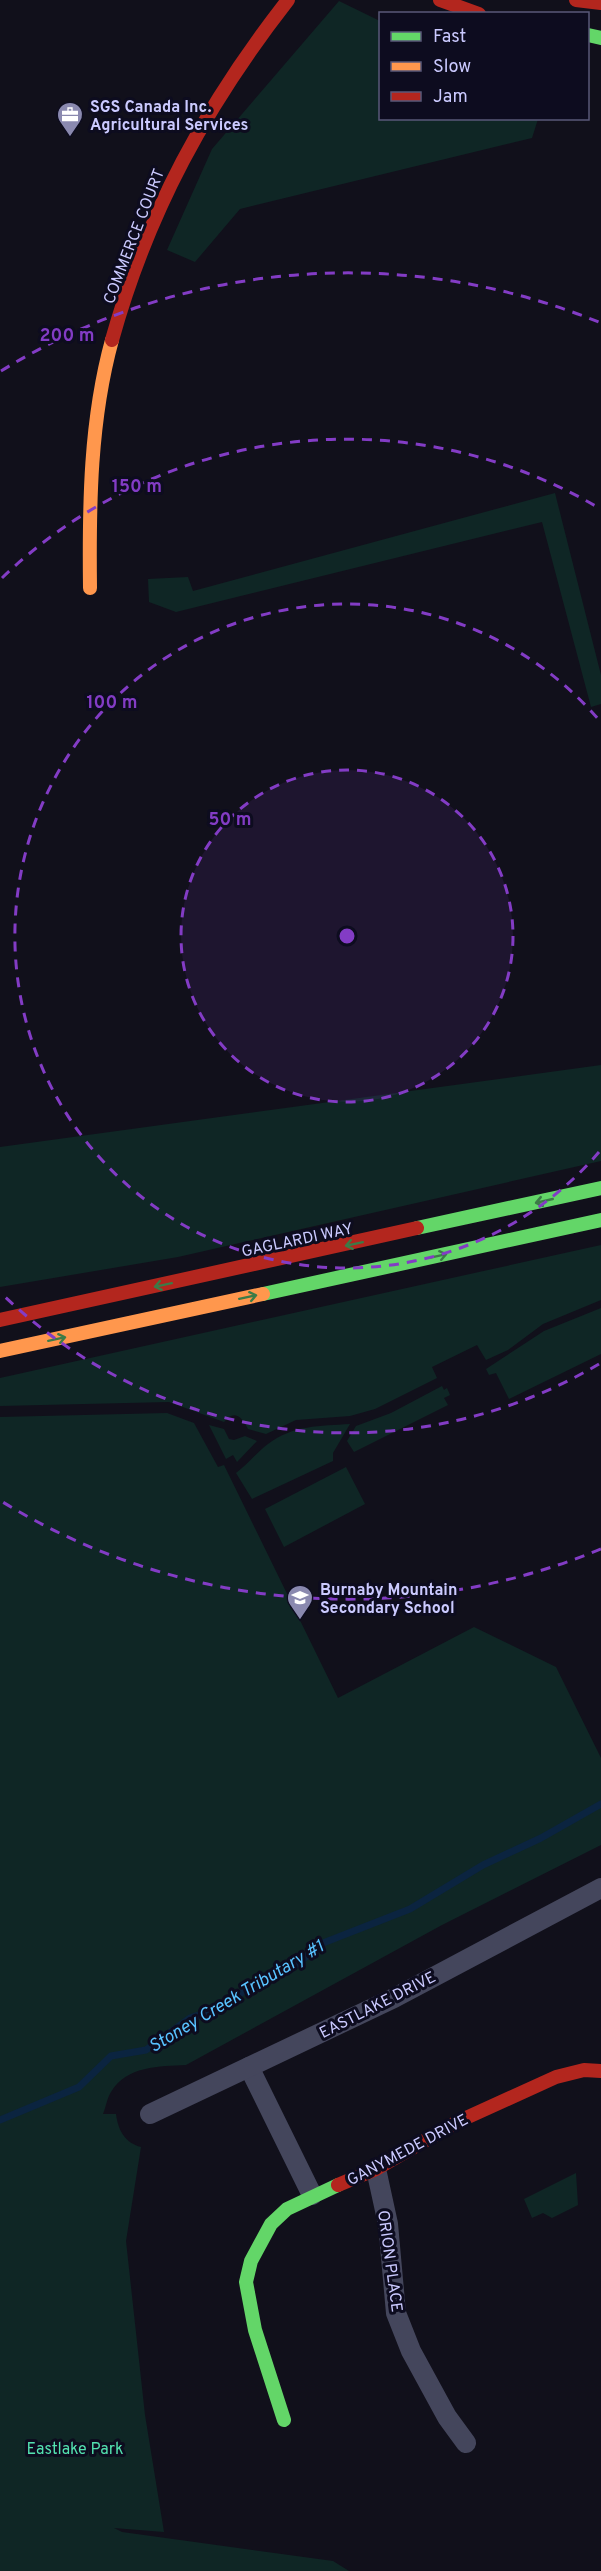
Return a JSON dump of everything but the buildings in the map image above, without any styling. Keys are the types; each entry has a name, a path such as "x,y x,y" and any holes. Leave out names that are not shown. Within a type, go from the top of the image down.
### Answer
{"street":[{"name":"COMMERCE COURT","path":"90,588 91,473 99,411 111,344 130,281 153,221 202,120 264,28 288,0"},
{"path":"440,0 474,12"},
{"path":"576,0 601,3"},
{"name":"GAGLARDI WAY","path":"0,1320 601,1188"},
{"path":"0,1351 601,1220"},
{"name":"EASTLAKE DRIVE","path":"150,2114 394,1998 601,1888"},
{"path":"249,2067 312,2195"},
{"name":"GANYMEDE DRIVE","path":"284,2420 255,2330 246,2282 251,2262 271,2224 287,2210 312,2195 376,2169 457,2122 556,2077 584,2070 601,2071"},
{"name":"ORION PLACE","path":"376,2169 388,2224 396,2313 416,2361 447,2417 466,2444"}],"green space":[{"path":"339,1 379,21 379,120 538,120 532,138 240,209 195,262 167,250 212,149"},
{"path":"555,493 601,675 601,704 591,707 542,522 176,612 149,602 148,579 188,577 193,591"},
{"path":"601,1065 601,1161 178,1257 0,1287 0,1147"},
{"path":"601,1245 601,1300 543,1324 508,1350 486,1360 477,1345 432,1367 437,1378 375,1409 350,1416 296,1420 266,1434 248,1429 238,1416 231,1416 224,1422 169,1402 0,1406 0,1378"},
{"path":"601,1308 601,1354 509,1399 496,1373 489,1375 486,1369 544,1331"},
{"path":"442,1386 444,1390 447,1388 450,1395 444,1398 448,1405 354,1452 347,1441 356,1426 391,1413"},
{"name":"Burnaby Mountain Secondary School","path":"167,1413 194,1423 218,1467 224,1465 338,1698 474,1627 556,1667 601,1758 601,1845 442,1925 186,2065 165,2066 134,2072 117,2083 108,2097 103,2114 116,2114 123,2135 141,2147 126,2241 145,2415 164,2532 114,2528 122,2532 333,2561 349,2571 0,2571 0,1417"},
{"path":"350,1424 333,1453 333,1461 252,1499 236,1473 268,1444 287,1433 328,1425"},
{"path":"209,1425 224,1429 229,1439 234,1440 245,1436 257,1441 237,1462 233,1455 226,1459"},
{"path":"346,1467 365,1504 284,1547 265,1509"},
{"path":"576,2173 578,2205 552,2218 543,2213 532,2218 524,2199"}],"waterway":[{"name":"Stoney Creek Tributary #1","path":"0,2120 79,2087 111,2056 146,2050 190,2018 224,2006 252,1985 297,1964 323,1943 410,1909 483,1865 541,1838 601,1804"}],"traffic: fast":[{"path":"589,35 601,38"},
{"path":"417,1228 601,1188"},
{"path":"263,1294 601,1220"},
{"path":"284,2420 255,2330 246,2282 251,2261 271,2224 287,2209 338,2185"}],"traffic: slow":[{"path":"90,588 92,463 99,401 112,340"},
{"path":"0,1351 263,1294"}],"traffic: jam":[{"path":"112,340 143,247 183,161 231,79 288,0"},
{"path":"440,0 473,12"},
{"path":"576,0 601,3"},
{"path":"0,1320 417,1228"},
{"path":"338,2185 376,2169 457,2122 556,2077 584,2070 601,2071"}],"place":[{"name":"SGS Canada Inc. Agricultural Services","path":"70,138"},
{"name":"Burnaby Mountain Secondary School","path":"300,1621"}],"park label":[{"name":"Eastlake Park","path":"75,2448"}]}
